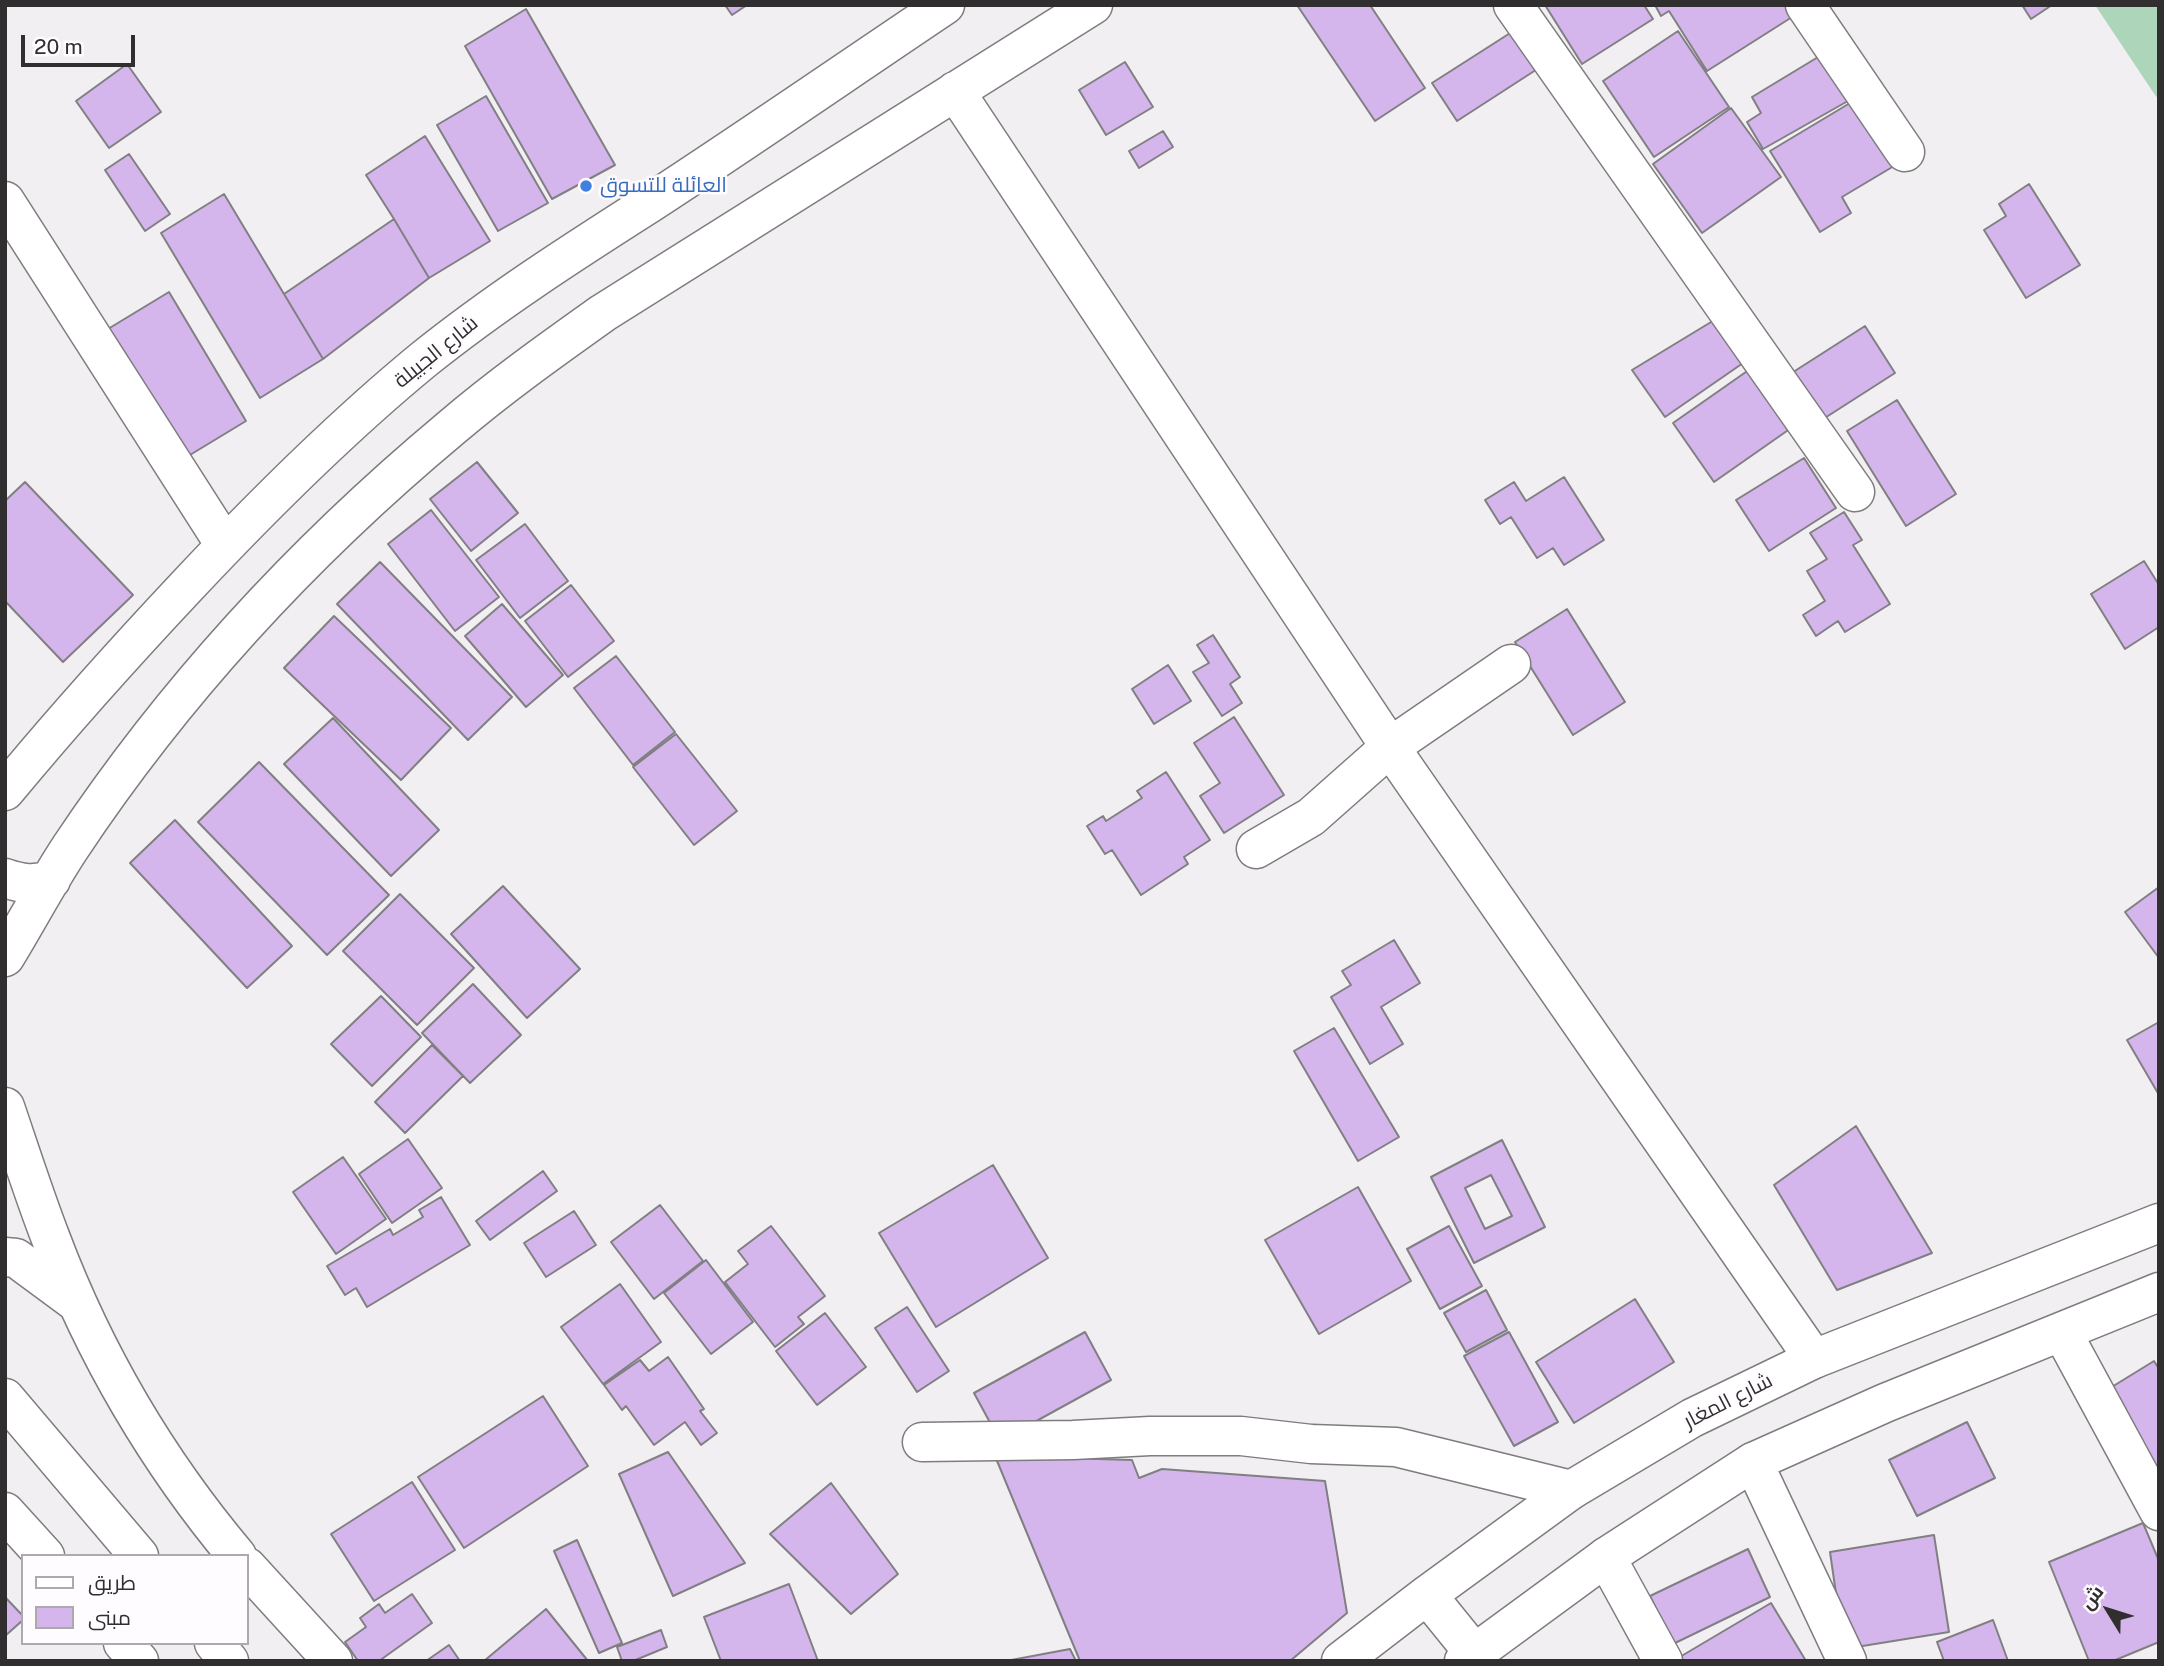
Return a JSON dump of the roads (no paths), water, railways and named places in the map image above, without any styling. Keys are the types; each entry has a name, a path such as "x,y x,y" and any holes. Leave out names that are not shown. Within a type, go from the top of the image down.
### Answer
{"street":[{"name":"شارع الجبيلة","path":"5,790 125,652 288,479 424,359 496,304 945,5"},
{"path":"5,957 70,849 183,696 245,624 379,489 515,376 603,313 1093,5"},
{"path":"1513,5 1855,492"},
{"path":"1805,5 1905,152"},
{"path":"955,91 1390,747 1814,1359"},
{"path":"5,201 225,545"},
{"path":"1256,849 1311,817 1390,747 1511,664"},
{"path":"5,878 19,883 35,884 51,880"},
{"path":"5,1107 51,1239 110,1368 181,1484 235,1554"},
{"name":"شارع المغار","path":"1341,1661 1571,1490 1692,1418 1814,1359 2159,1223"},
{"path":"5,1256 16,1258 79,1304"},
{"path":"1427,1595 1469,1657 1606,1557 1753,1462 1885,1402 2159,1292"},
{"path":"2062,1332 2159,1511"},
{"path":"5,1398 137,1554"},
{"path":"922,1442 1228,1436 1311,1444 1396,1447 1571,1490"},
{"path":"1753,1462 1847,1661"},
{"path":"5,1512 43,1554"},
{"path":"1606,1557 1663,1661"},
{"path":"248,1568 333,1661"},
{"path":"125,1645 139,1661"},
{"path":"216,1645 229,1661"}],"place":[{"name":"العائلة للتسوق","path":"586,186"}]}
